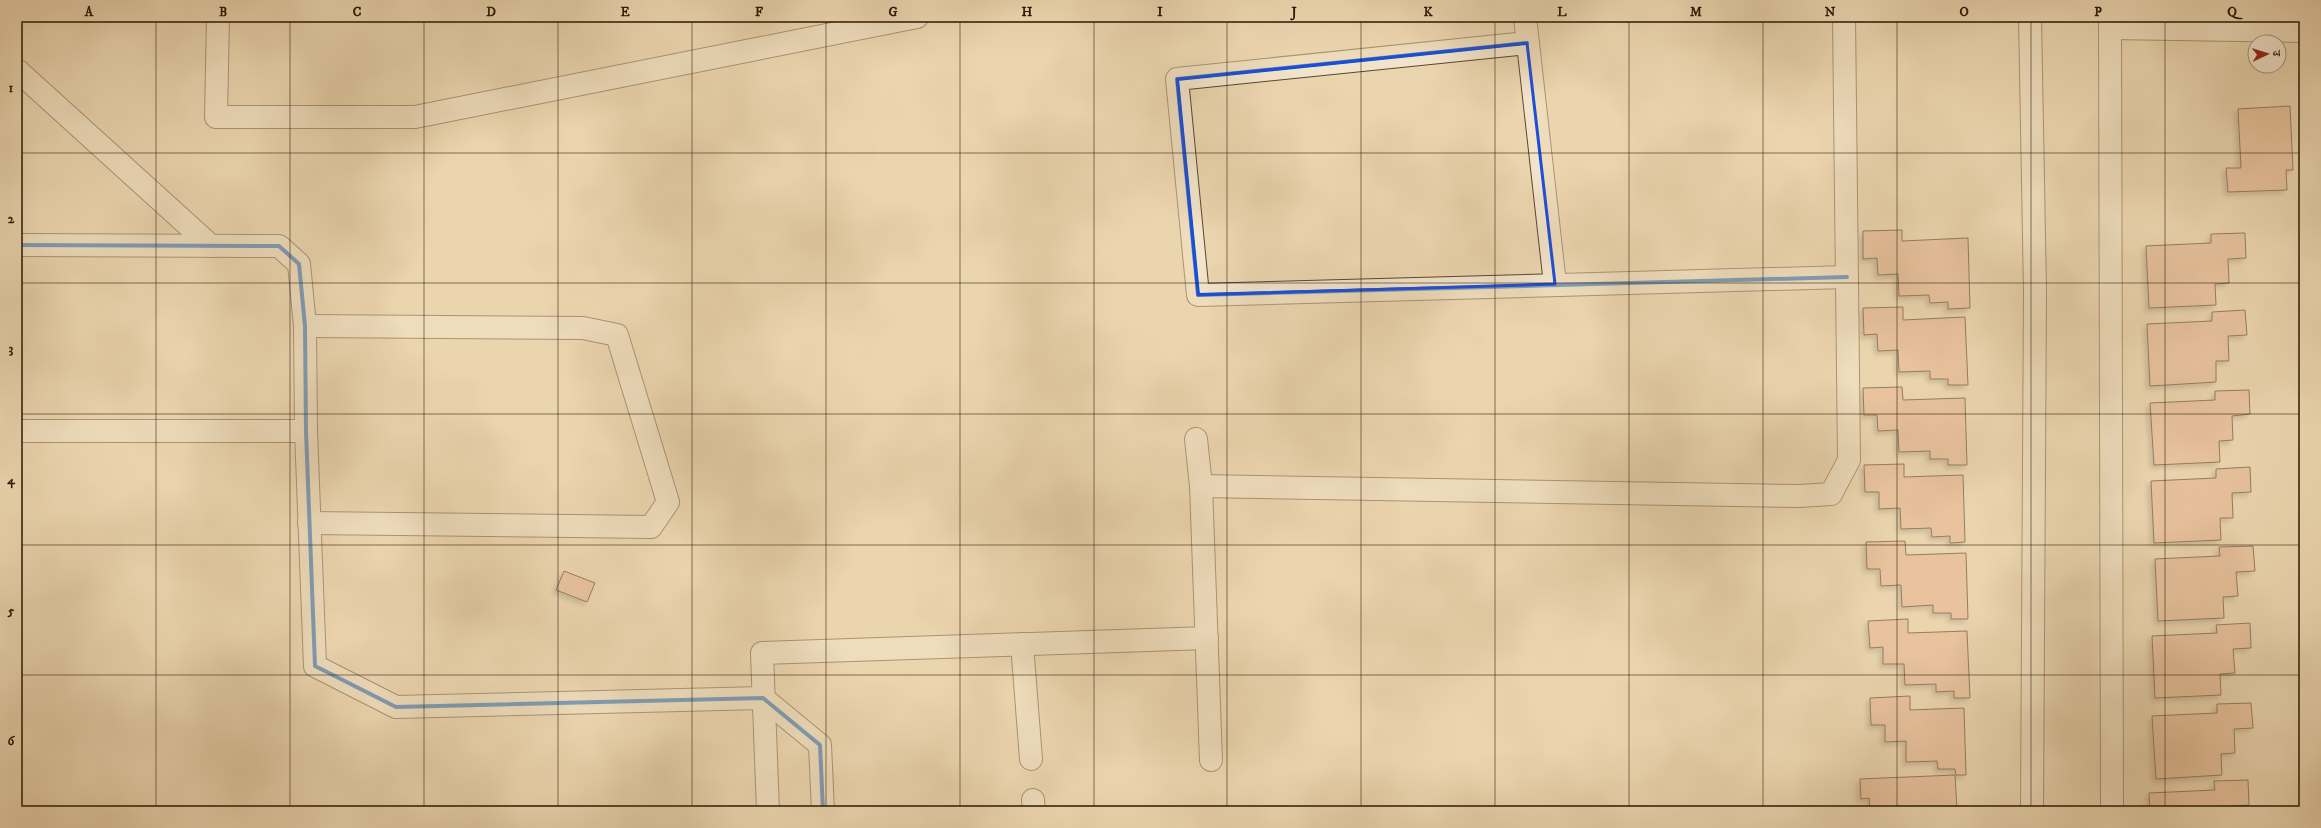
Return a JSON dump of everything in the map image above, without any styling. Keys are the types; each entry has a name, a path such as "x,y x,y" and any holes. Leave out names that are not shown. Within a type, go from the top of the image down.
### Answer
{"street":[{"path":"218,17 216,117 415,117 860,23 917,17"},
{"path":"1525,17 1555,284"},
{"path":"1201,486 1775,496 1831,494 1849,460 1844,17"},
{"path":"2030,17 2035,291 2032,811"},
{"path":"2112,811 2110,23 2304,31"},
{"path":"1527,43 1177,79 1198,295 1847,277"},
{"path":"17,70 211,246"},
{"path":"17,245 279,246 299,264 305,326 306,431 315,666 396,707 764,698 820,745 823,811"},
{"path":"305,326 583,328 617,335 668,502 651,527 309,523"},
{"path":"17,431 306,431"},
{"path":"1196,438 1201,486 1211,760"},
{"path":"768,811 762,653 1207,638"},
{"path":"1022,644 1031,759"}],"highlighted area":[{"path":"1527,43 1555,284 1198,295 1177,79"}],"building":[{"path":"2290,106 2293,170 2286,170 2287,190 2228,192 2226,168 2241,168 2238,109"},
{"path":"1902,230 1902,241 1968,238 1970,308 1948,309 1948,302 1930,303 1929,295 1899,296 1898,274 1878,275 1877,258 1863,259 1863,231"},
{"path":"2245,233 2246,258 2228,259 2229,283 2215,284 2216,305 2149,308 2146,246 2211,243 2211,234"},
{"path":"1903,307 1903,320 1965,317 1968,385 1948,385 1948,379 1930,379 1930,371 1899,372 1898,350 1878,351 1877,334 1864,335 1863,308"},
{"path":"2245,310 2247,335 2228,336 2229,361 2216,361 2216,382 2150,386 2147,324 2212,321 2212,312"},
{"path":"1902,387 1903,400 1965,398 1967,465 1948,465 1948,459 1930,459 1930,451 1899,452 1898,430 1878,431 1877,415 1864,415 1863,388"},
{"path":"2249,390 2250,414 2232,416 2233,440 2219,441 2220,462 2154,465 2150,403 2215,400 2215,391"},
{"path":"1904,464 1904,477 1963,475 1965,542 1950,543 1950,536 1932,537 1931,528 1901,529 1900,508 1879,509 1879,492 1865,492 1864,465"},
{"path":"2250,467 2251,492 2232,493 2233,518 2220,518 2221,540 2154,543 2151,481 2216,478 2216,469"},
{"path":"1905,541 1906,555 1966,553 1968,619 1951,619 1951,613 1933,613 1933,605 1902,607 1901,585 1881,586 1880,569 1867,569 1866,542"},
{"path":"2253,546 2255,571 2236,572 2238,596 2223,597 2224,618 2158,621 2155,559 2220,556 2219,547"},
{"path":"564,571 595,583 587,602 556,590"},
{"path":"1908,619 1908,633 1967,631 1970,698 1954,698 1954,691 1936,692 1936,684 1905,685 1904,664 1883,664 1883,647 1870,648 1868,621"},
{"path":"2250,623 2251,648 2233,649 2235,673 2220,674 2221,695 2155,698 2152,636 2217,633 2216,625"},
{"path":"1910,696 1910,710 1964,708 1966,775 1956,775 1955,769 1938,769 1937,761 1906,762 1906,741 1885,742 1885,725 1871,725 1870,698"},
{"path":"2251,703 2253,728 2234,729 2235,753 2221,754 2222,775 2156,779 2152,716 2217,713 2217,704"},
{"path":"1955,775 1957,811 1870,811 1869,798 1861,799 1860,779"},
{"path":"2248,780 2249,805 2231,806 2231,811 2150,811 2149,793 2215,790 2214,781"}],"cycle path":[{"path":"1527,43 1177,79 1198,295 1847,277"},
{"path":"17,245 279,246 299,264 305,326 306,431 315,666 396,707 763,698 820,745 823,811"}]}
